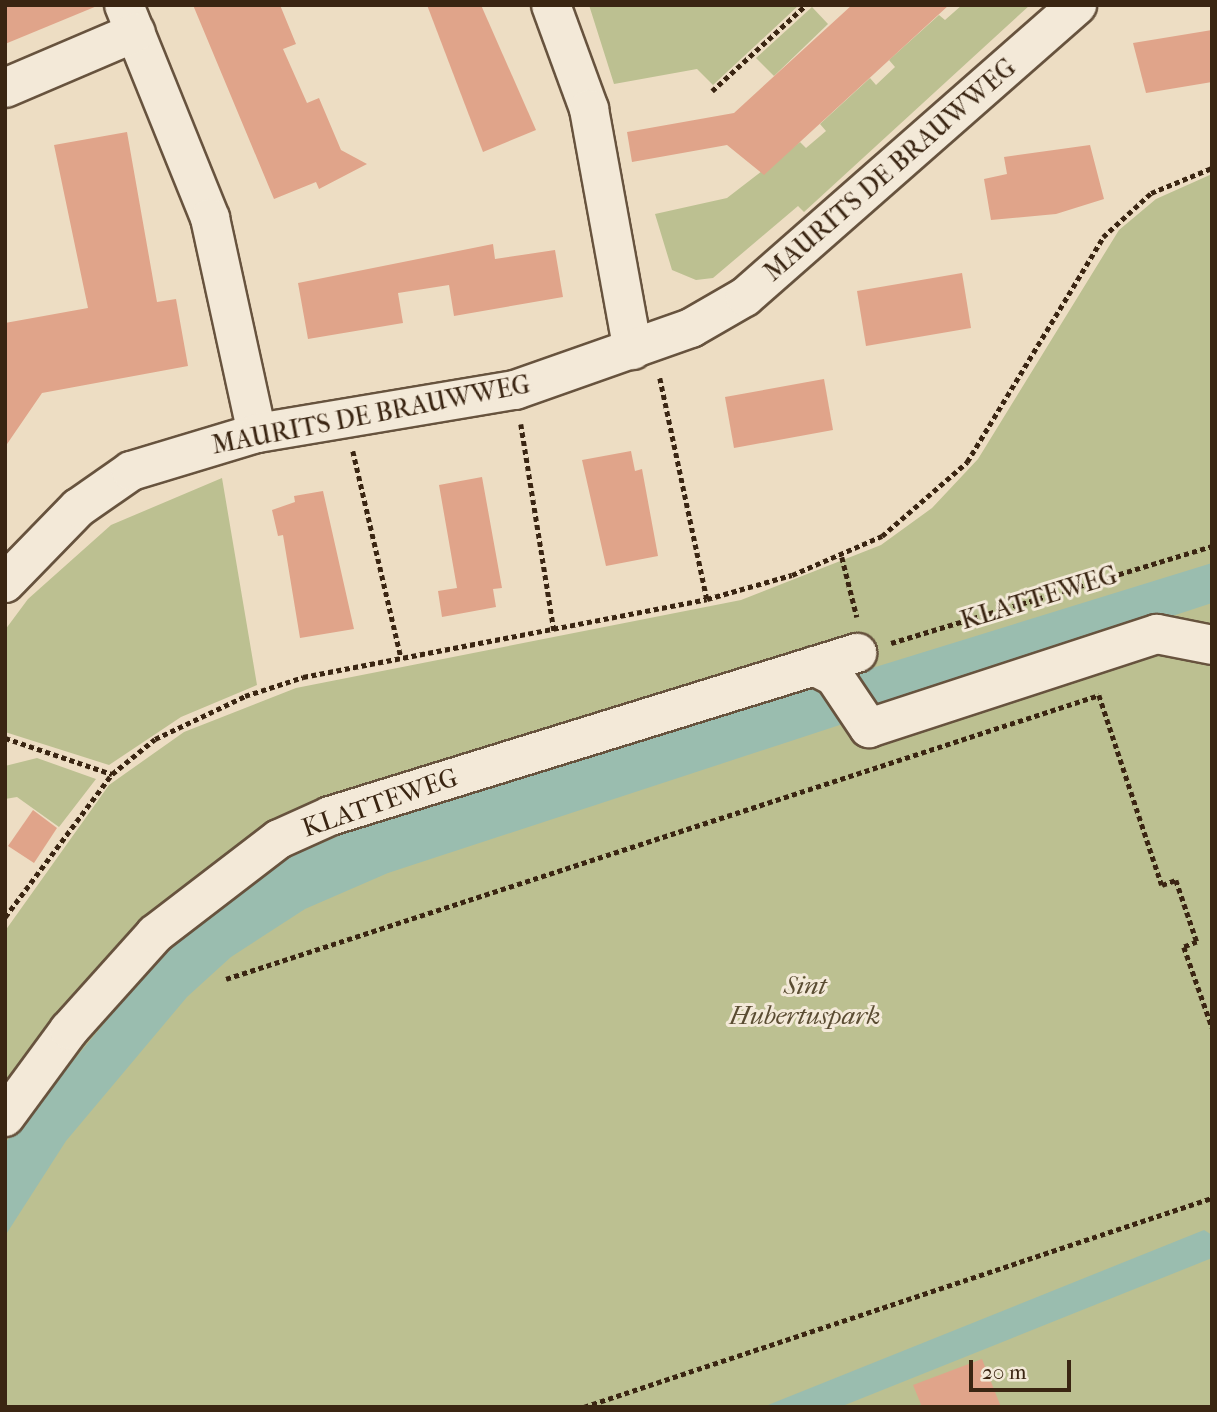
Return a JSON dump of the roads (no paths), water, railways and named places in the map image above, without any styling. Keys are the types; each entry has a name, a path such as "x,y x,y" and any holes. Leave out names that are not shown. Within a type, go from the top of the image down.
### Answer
{"street":[{"path":"551,5 589,109 633,350"},
{"name":"MAURITS DE BRAUWWEG","path":"5,583 78,508 131,471 257,433 346,423 515,390 691,328 746,297 1077,5"},
{"path":"5,88 130,19 210,218 257,433"},
{"name":"KLATTEWEG","path":"5,1117 69,1030 155,934 278,839 330,816 849,652 869,728 1157,634 1212,645"}],"park label":[{"name":"Sint Hubertuspark","path":"805,1001"}]}
